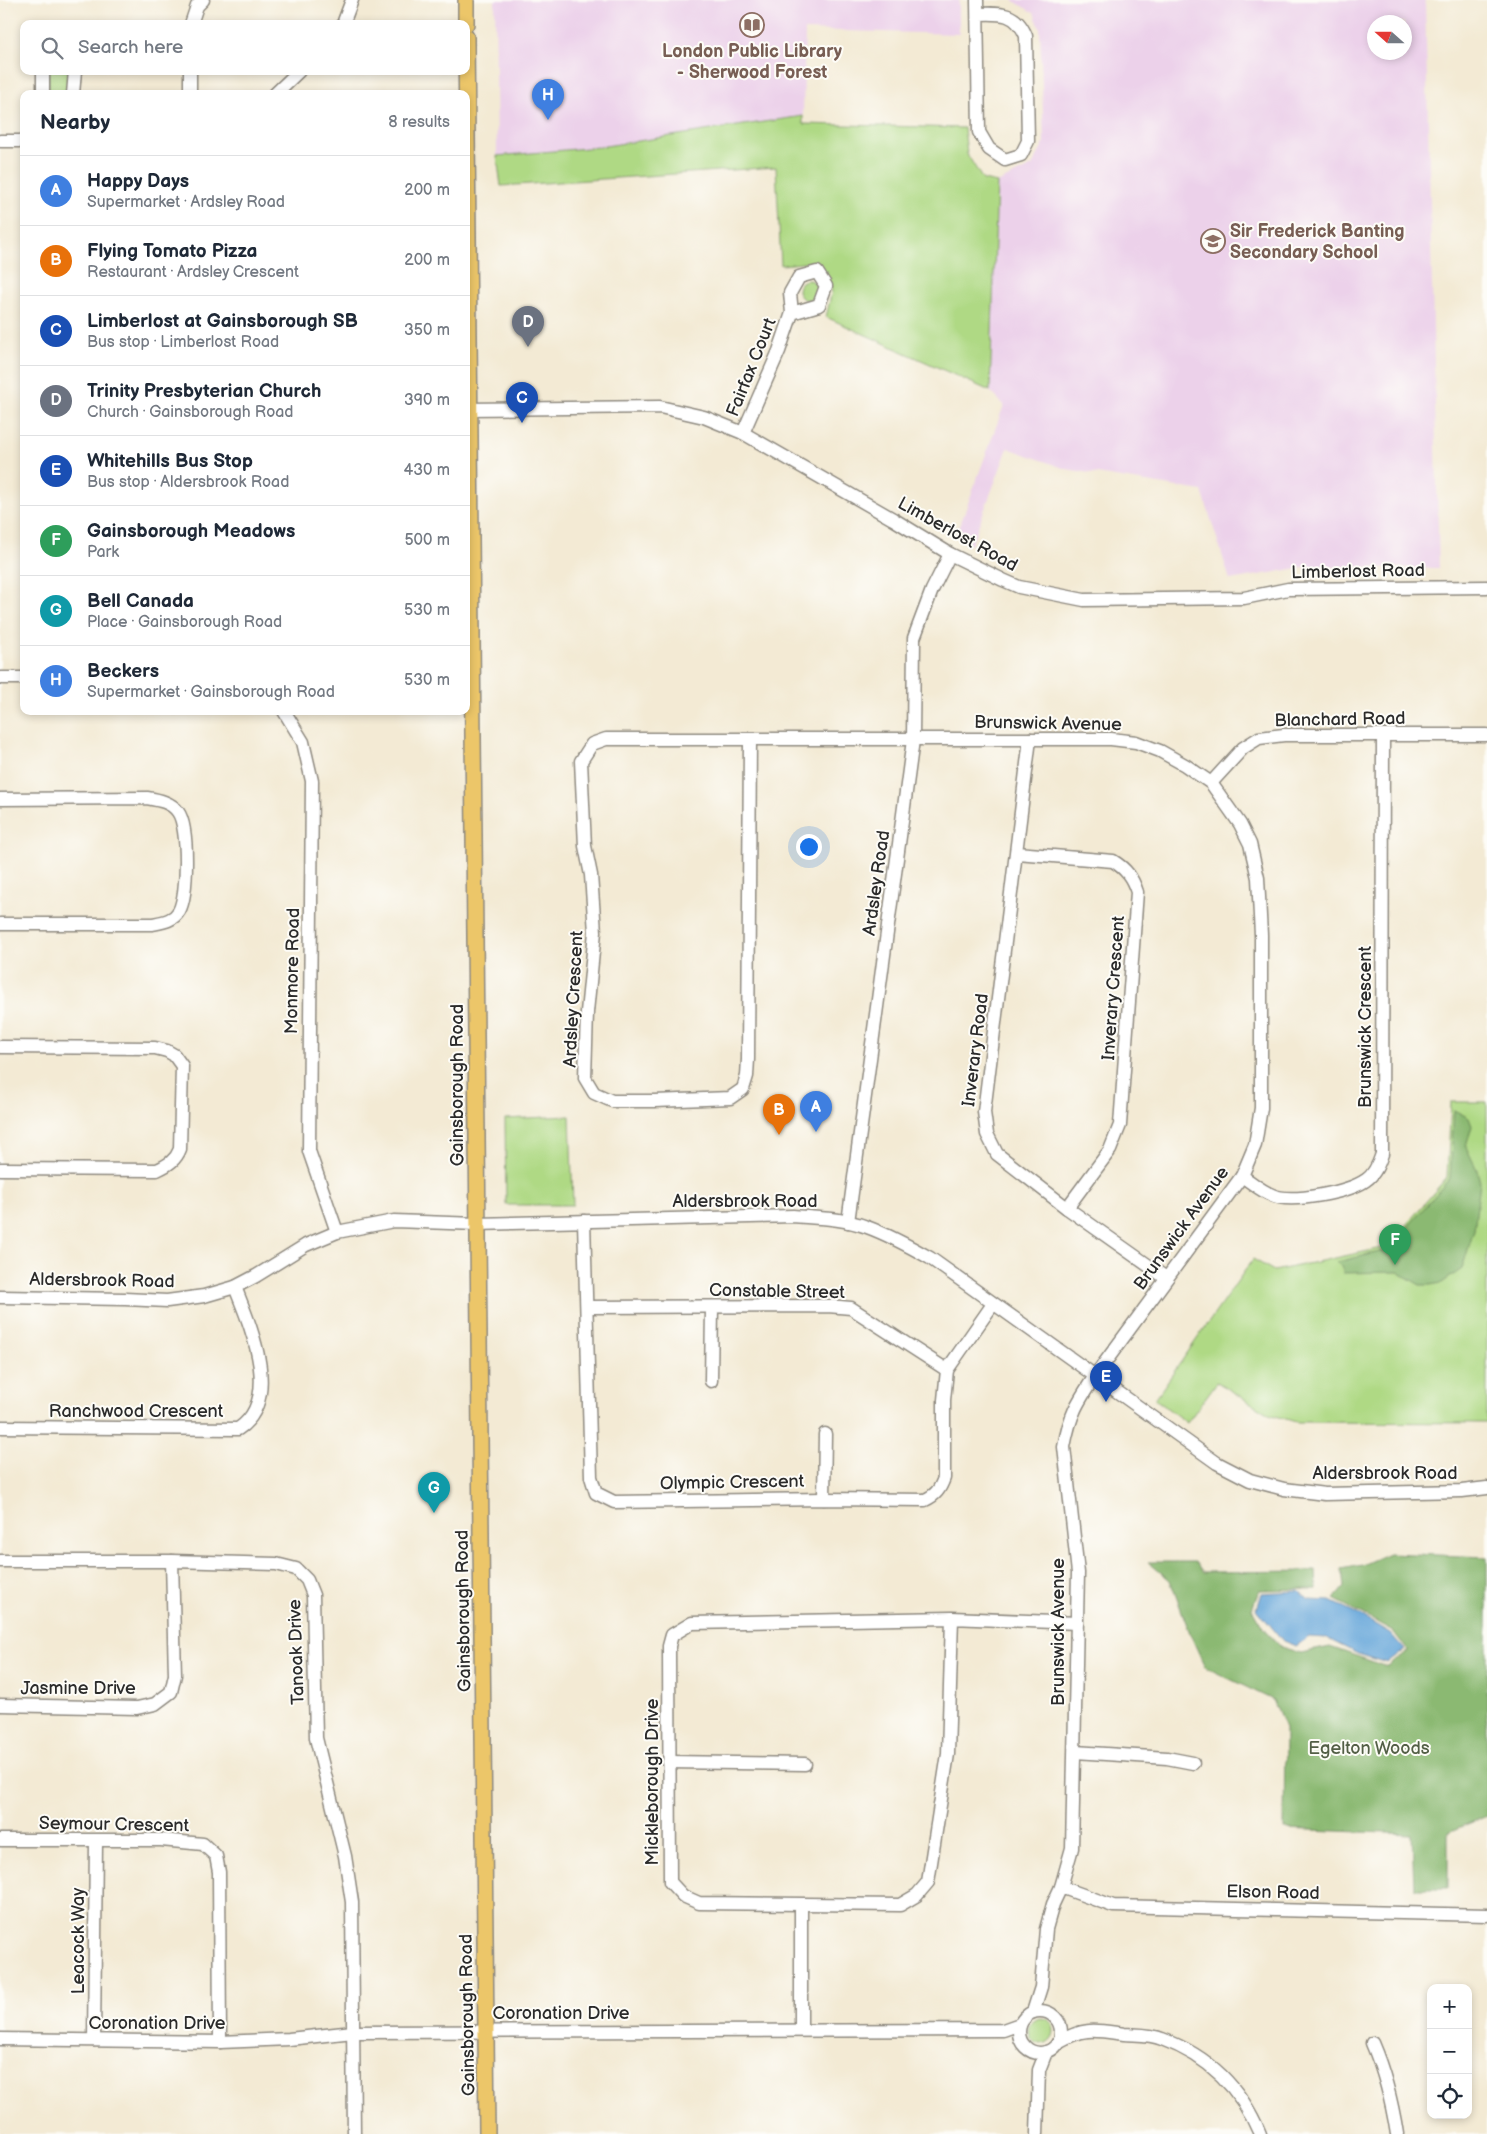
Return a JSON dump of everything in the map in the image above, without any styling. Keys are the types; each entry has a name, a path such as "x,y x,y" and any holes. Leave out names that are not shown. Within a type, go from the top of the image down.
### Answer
{"main road":[{"path":"466,0 466,20"},
{"name":"Gainsborough Road","path":"466,75 466,90"},
{"name":"Gainsborough Road","path":"470,590 487,2134"}],"street":[{"path":"192,20 197,6 203,0"},
{"path":"344,20 352,0"},
{"path":"977,0 979,132 988,150 1005,160 1021,155 1028,141 1026,36 1021,24 1008,16 997,13 978,14"},
{"path":"43,90 44,75"},
{"path":"73,90 75,75"},
{"path":"190,75 190,90"},
{"path":"279,90 295,75"},
{"path":"0,141 20,141"},
{"name":"Fairfax Court","path":"743,433 779,351 792,313"},
{"name":"Limberlost Road","path":"470,409 660,407 704,417 743,433 894,519 950,554 1019,587 1084,600 1244,598 1288,589 1487,587"},
{"name":"Ardsley Road","path":"848,1222 914,740 914,638 932,590 950,554"},
{"path":"0,678 20,678"},
{"name":"Monmore Road","path":"286,715 302,742 312,781 309,1151 337,1232"},
{"name":"Blanchard Road","path":"1210,783 1243,748 1259,738 1284,735 1487,735"},
{"name":"Brunswick Crescent","path":"1242,1176 1271,1195 1286,1199 1320,1196 1366,1180 1377,1167 1382,1154 1383,736"},
{"name":"Ardsley Crescent","path":"750,739 748,1060 747,1076 743,1089 730,1098 710,1100 612,1101 594,1094 585,1078 587,1012 595,932 591,875 584,846 581,761 592,744 606,739 750,739 914,740"},
{"name":"Inverary Road","path":"1030,739 984,1112 987,1134 996,1154 1067,1208 1166,1278"},
{"name":"Brunswick Avenue","path":"914,740 1111,739 1136,742 1160,751 1185,765 1210,783 1240,824 1250,844 1258,878 1261,935 1261,1108 1255,1145 1242,1176 1095,1376 1073,1410 1064,1447 1078,1573 1072,1848 1046,1929 1042,1987 1033,2012"},
{"path":"0,799 147,798 165,801 178,812 184,828 186,876 183,899 178,912 168,921 152,924 0,924"},
{"name":"Inverary Crescent","path":"1017,853 1113,861 1132,878 1137,892 1120,1125 1110,1150 1067,1208"},
{"path":"0,1047 155,1048 174,1055 182,1066 180,1149 178,1155 169,1165 157,1170 0,1169"},
{"name":"Aldersbrook Road","path":"0,1297 125,1298 167,1302 204,1296 235,1287 306,1245 337,1232 394,1221 477,1224 793,1216 830,1218 865,1226 895,1238 930,1258 1217,1462 1250,1480 1284,1489 1325,1494 1462,1491 1487,1488"},
{"name":"Olympic Crescent","path":"584,1221 588,1308 591,1477 596,1493 614,1502 824,1499 924,1500 933,1497 940,1488 944,1478 944,1400 947,1370 993,1304"},
{"name":"Ranchwood Crescent","path":"0,1427 238,1429 252,1418 257,1406 261,1382 259,1352 235,1287"},
{"name":"Constable Street","path":"588,1308 828,1306 851,1308 947,1370"},
{"path":"711,1381 712,1308"},
{"path":"824,1499 825,1434"},
{"name":"Tanoak Drive","path":"0,1561 172,1561 276,1564 296,1569 308,1580 313,1595 316,1738 345,1856 352,1902 354,2134"},
{"name":"Jasmine Drive","path":"0,1705 137,1708 155,1704 171,1692 176,1675 172,1561"},
{"name":"Mickleborough Drive","path":"952,1618 948,1754 928,1882 918,1895 900,1905 699,1903 683,1896 670,1882 669,1646 672,1635 692,1623 952,1618 1077,1623"},
{"path":"1075,1752 1167,1758 1193,1763"},
{"path":"669,1762 805,1764"},
{"name":"Seymour Crescent","path":"0,1840 96,1842 178,1840 203,1844 216,1856 219,1872 220,2042"},
{"name":"Leacock Way","path":"94,2040 96,1842"},
{"name":"Elson Road","path":"1061,1887 1114,1906 1487,1915"},
{"path":"801,1904 801,2030"},
{"name":"Brunswick Avenue","path":"1042,1987 1053,2017"},
{"path":"1020,2040 1020,2024 1023,2019 1033,2012 1044,2011 1077,2032"},
{"path":"1053,2017 1061,2032 1058,2042"},
{"name":"Coronation Drive","path":"0,2039 220,2042 289,2039 353,2032 1003,2030 1020,2024"},
{"path":"1003,2030 1020,2040 1031,2051 1039,2070"},
{"path":"1038,2134 1039,2070 1046,2052 1058,2042 1077,2032 1097,2030 1160,2038 1196,2055 1219,2072 1234,2088 1260,2134"},
{"path":"1372,2042 1391,2096 1397,2134"},
{"path":"1031,2051 1046,2052"}],"shaded area":[{"path":"495,0 959,0 959,34 805,30 803,116 599,147 497,156"},
{"name":"Sir Frederick Banting Secondary School","path":"1012,0 1425,0 1439,568 1304,567 1230,580 1202,491 1066,469 1008,448 971,545 956,536 1004,405 990,391 997,183 1032,166 1044,144 1040,28 1034,13"}],"green space":[{"path":"48,75 69,75 67,90 49,90"},
{"path":"803,116 803,124 964,128 967,154 983,180 997,183 990,391 826,317 832,291 815,262 781,265 776,167 501,186 497,156 599,147"},
{"path":"808,280 815,283 818,290 815,297 808,300 801,297 798,290 801,283"},
{"path":"1451,1102 1487,1102 1487,1423 1296,1422 1269,1414 1217,1382 1187,1423 1155,1399 1253,1259 1274,1271 1387,1247 1447,1177"},
{"path":"1454,1110 1469,1118 1472,1126 1466,1147 1477,1170 1480,1182 1474,1230 1462,1269 1442,1283 1430,1285 1420,1285 1398,1272 1343,1273 1343,1269 1337,1262 1388,1250 1450,1178"},
{"path":"570,1116 573,1205 506,1205 505,1119"},
{"name":"Egelton Woods","path":"1389,1553 1487,1557 1487,1816 1448,1832 1448,1888 1414,1888 1412,1834 1284,1829 1285,1728 1273,1700 1205,1667 1170,1580 1148,1562 1195,1562 1203,1572 1316,1571 1317,1589 1259,1590 1252,1609 1264,1629 1281,1647 1301,1653 1330,1647 1388,1667 1408,1651 1393,1631 1334,1599 1344,1587 1342,1569 1362,1565"},
{"path":"1041,2018 1050,2022 1054,2031 1050,2040 1041,2044 1032,2040 1028,2031 1032,2022"}],"water":[{"path":"1299,1591 1309,1600 1331,1601 1354,1612 1390,1633 1405,1650 1388,1663 1358,1654 1326,1638 1309,1637 1296,1646 1283,1641 1257,1609 1262,1593"}],"place":[{"name":"London Public Library - Sherwood Forest","path":"752,25"},
{"name":"Beckers","path":"548,120"},
{"name":"Sir Frederick Banting Secondary School","path":"1213,241"},
{"name":"Trinity Presbyterian Church","path":"528,347"},
{"name":"Limberlost at Gainsborough SB","path":"522,423"},
{"name":"Happy Days","path":"816,1132"},
{"name":"Flying Tomato Pizza","path":"779,1135"},
{"name":"Gainsborough Meadows","path":"1395,1265"},
{"name":"Whitehills Bus Stop","path":"1106,1402"},
{"name":"Bell Canada","path":"434,1513"}]}
